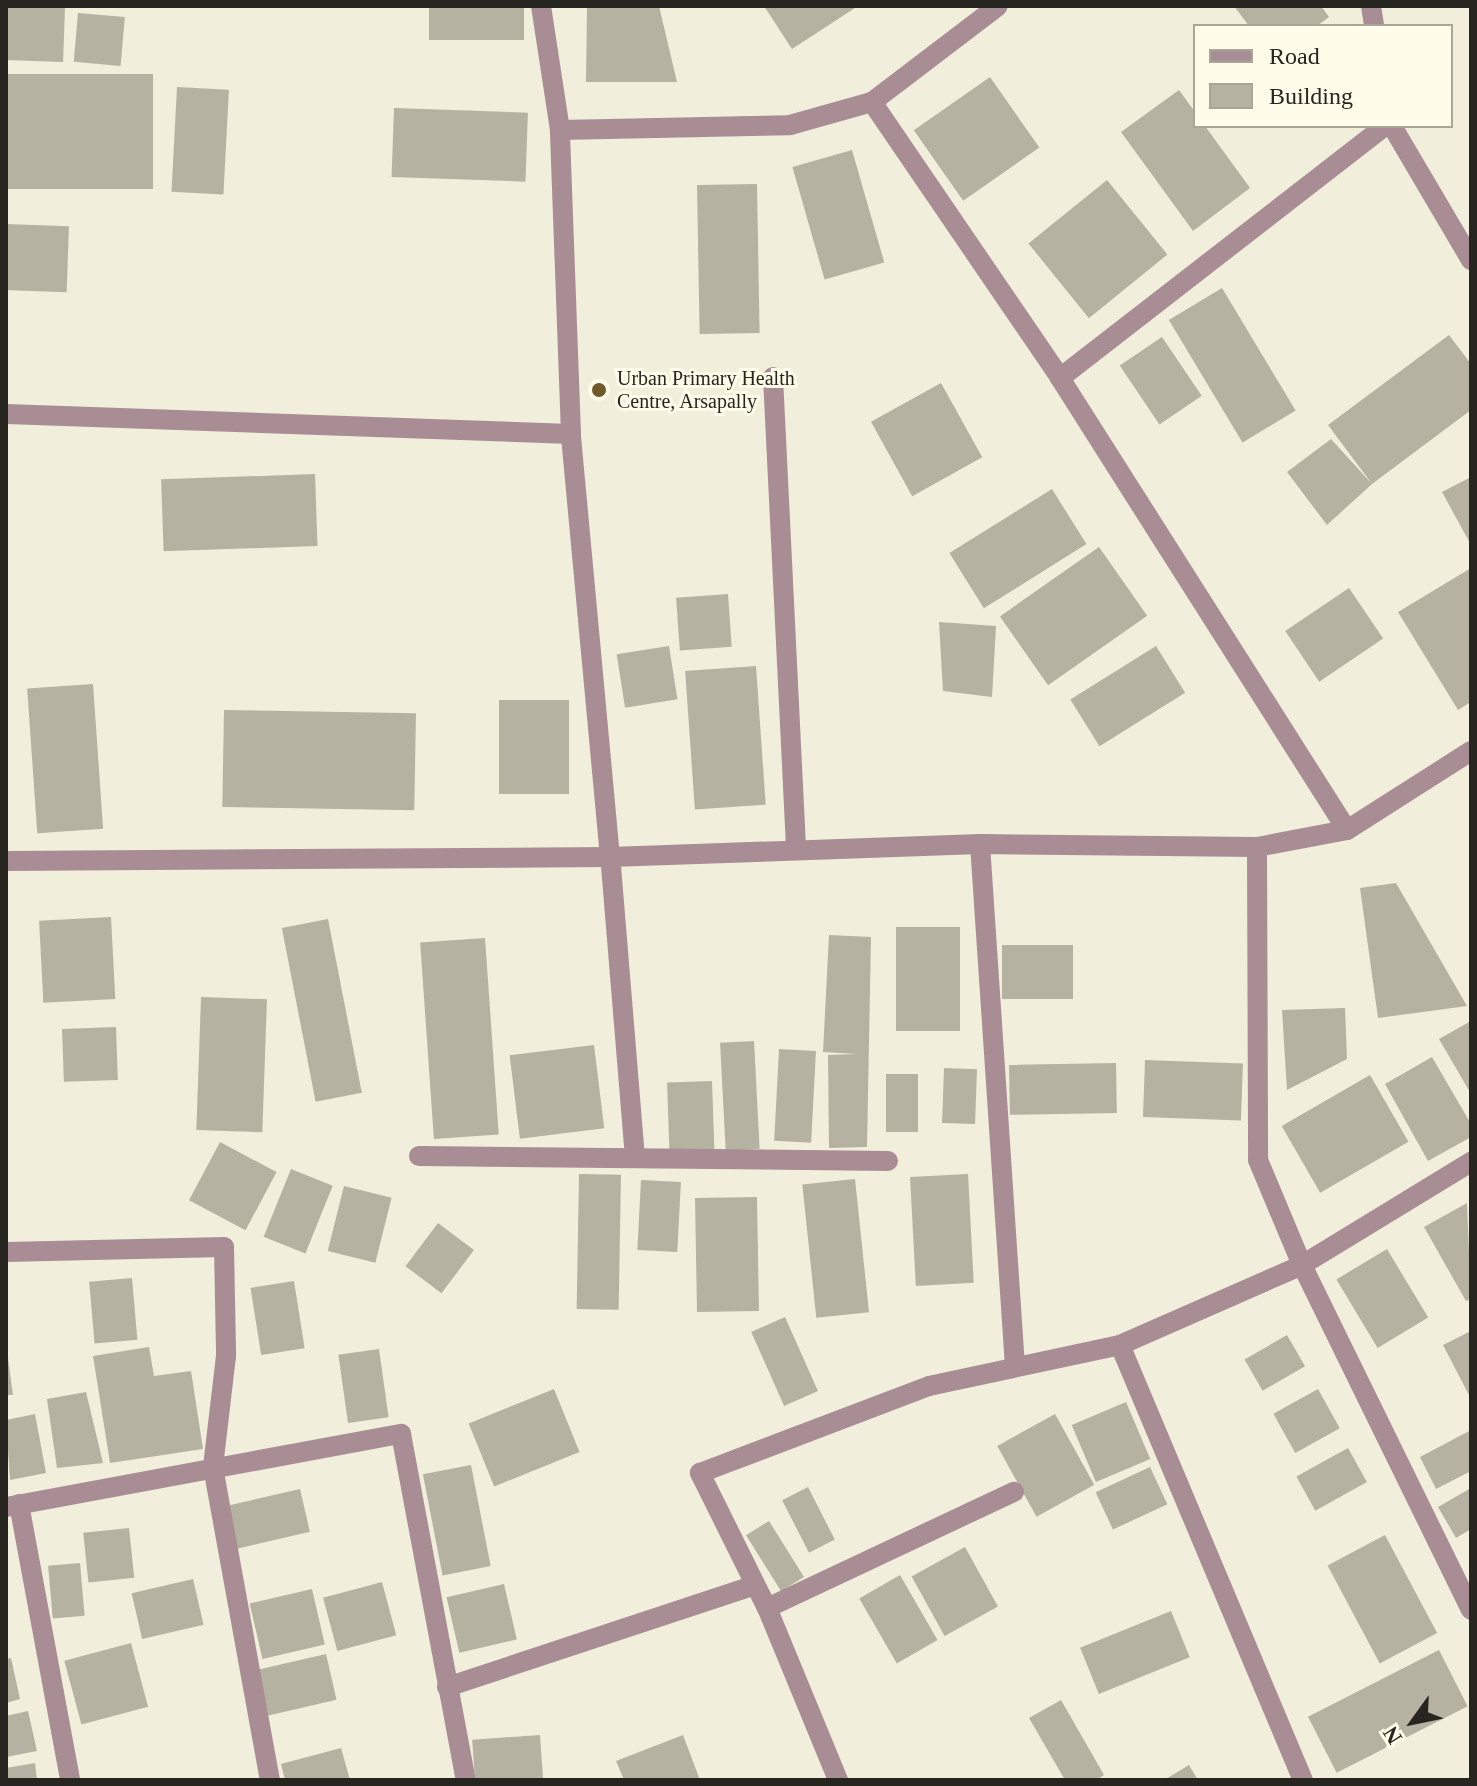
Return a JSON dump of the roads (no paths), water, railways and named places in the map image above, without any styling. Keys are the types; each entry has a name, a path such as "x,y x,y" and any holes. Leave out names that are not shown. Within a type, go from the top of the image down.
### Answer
{"street":[{"path":"541,6 560,130 571,434 635,1158"},
{"path":"560,130 790,125 872,102 998,6"},
{"path":"872,102 1060,378 1347,830"},
{"path":"1060,378 1382,128"},
{"path":"1393,128 1471,260"},
{"path":"773,377 796,848"},
{"path":"6,414 571,434"},
{"path":"6,861 610,857 796,848 980,844 1257,847 1347,830 1471,751"},
{"path":"980,844 1015,1367"},
{"path":"1257,847 1258,1160 1302,1265 1471,1610"},
{"path":"419,1156 888,1161"},
{"path":"838,1780 767,1608 700,1473 929,1386 1120,1345 1302,1265 1471,1162"},
{"path":"6,1252 224,1247 226,1356 213,1467 270,1780"},
{"path":"1120,1345 1303,1780"},
{"path":"70,1780 13,1506 401,1434 466,1780"},
{"path":"767,1608 1014,1492"},
{"path":"447,1687 755,1585"}],"place":[{"name":"Urban Primary Health Centre, Arsapally","path":"599,390"}]}
